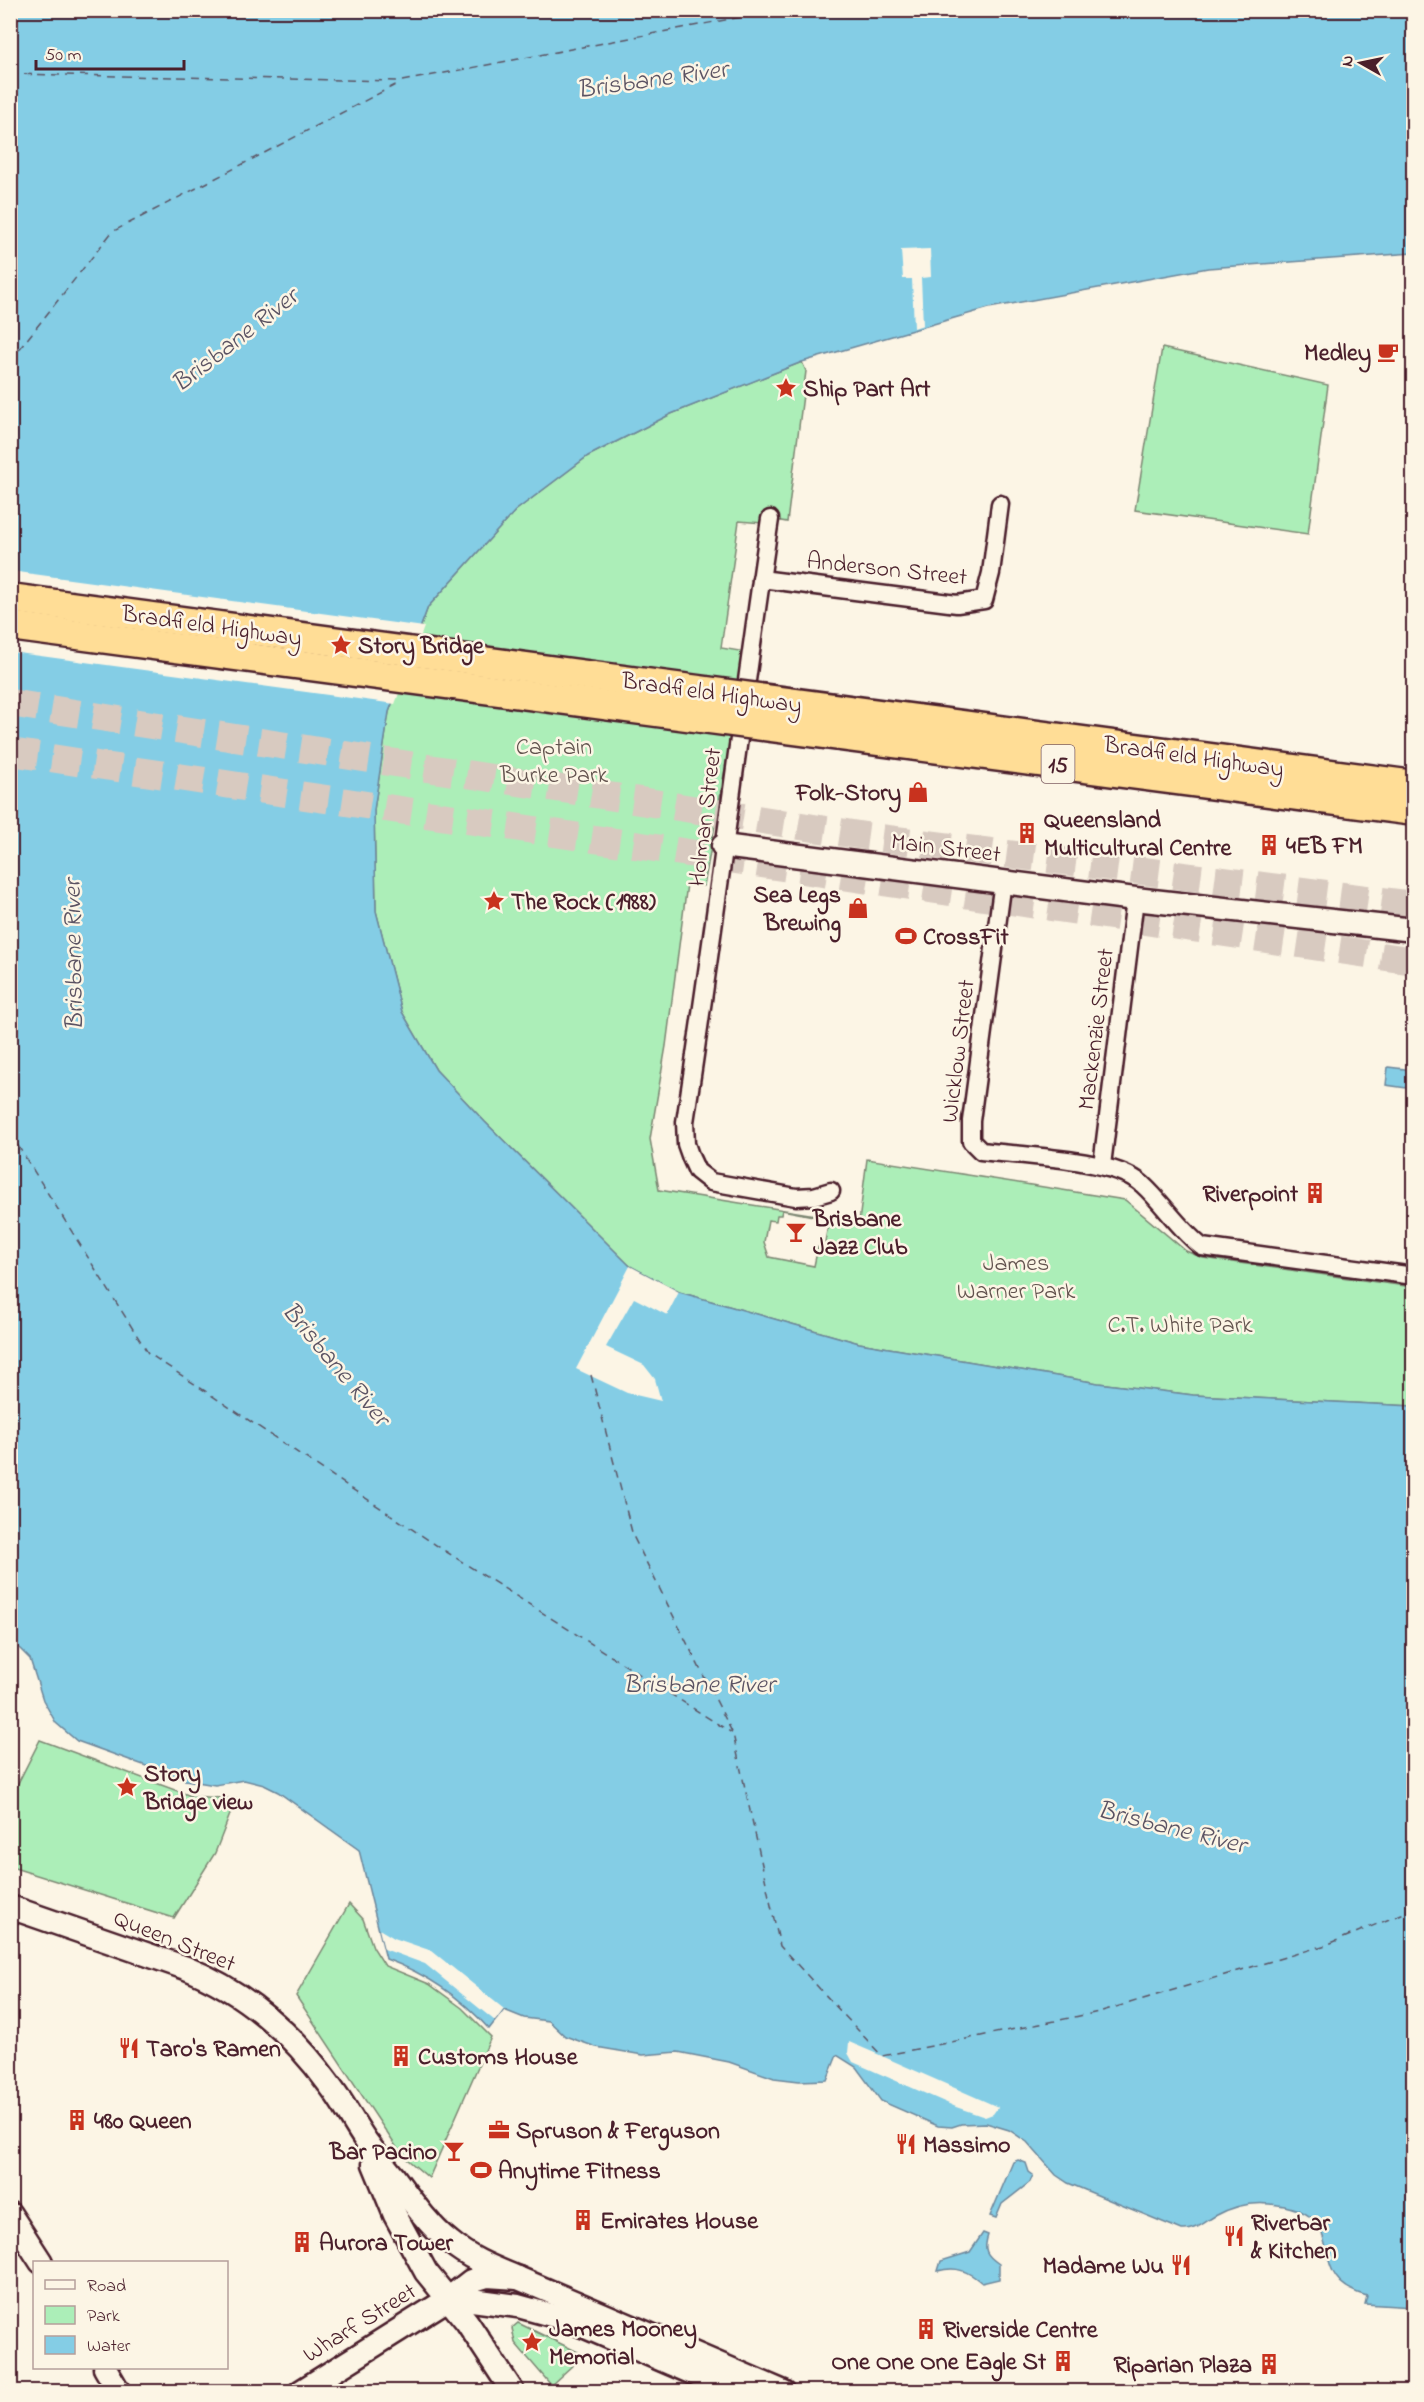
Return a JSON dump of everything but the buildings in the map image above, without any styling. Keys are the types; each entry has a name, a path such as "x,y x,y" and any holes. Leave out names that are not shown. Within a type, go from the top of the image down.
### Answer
{"highway":[{"name":"Bradfield Highway","path":"10,598 1413,784"},
{"name":"Bradfield Highway","path":"10,626 1413,811"}],"main road":[{"name":"Main Street","path":"723,846 1135,899 1413,930"},
{"name":"Queen Street","path":"10,1907 186,1968 236,1993 265,2016 309,2057 339,2097 365,2140 408,2197 441,2235 477,2260 784,2391"},
{"name":"Queen Street","path":"365,2140 404,2234 431,2280 473,2330 513,2391"},
{"path":"10,2214 40,2261"},
{"name":"Wharf Street","path":"300,2391 448,2299 479,2277 518,2278"},
{"path":"448,2299 509,2304 542,2311 569,2320 736,2391"},
{"path":"106,2369 119,2391"}],"street":[{"name":"Anderson Street","path":"761,579 957,604 984,600 991,573 1000,504"},
{"name":"Holman Street","path":"770,519 723,846 712,948 685,1122 686,1144 697,1171 711,1182 796,1197 814,1196 831,1191"},
{"name":"Wicklow Street","path":"1003,881 970,1122 971,1141 981,1151 1102,1165"},
{"name":"Mackenzie Street","path":"1102,1165 1135,899"},
{"path":"1102,1165 1131,1176 1142,1185 1183,1232 1202,1247 1413,1276"}],"green space":[{"path":"1162,348 1328,385 1308,534 1135,510"},
{"name":"Captain Burke Park","path":"802,362 806,371 787,522 770,519 763,523 739,521 721,648 746,652 704,886 687,884 666,1046 650,1139 659,1190 859,1222 867,1159 1125,1200 1186,1251 1203,1258 1413,1287 1413,1406 1193,1395 1098,1383 859,1343 679,1292 630,1266 436,1070 402,1012 376,911 374,810 389,712 428,607 515,511 588,456 671,414","holes":["782,1210 829,1219 824,1248 818,1247 814,1266 769,1257 764,1242 768,1220 776,1221 777,1215 781,1215"]},
{"path":"40,1740 191,1796 236,1799 215,1853 174,1918 11,1867 11,1797"},
{"path":"349,1904 363,1919 373,1947 385,1966 429,1984 462,2008 491,2037 429,2178 401,2154 296,1996"},
{"path":"518,2323 584,2355 551,2385 515,2343 512,2328"}],"water":[{"name":"Brisbane River","path":"10,11 1413,11 1413,253 1208,268 989,308 802,362 671,414 588,456 515,511 428,607 389,712 374,810 376,911 402,1012 436,1070 630,1266 679,1292 859,1343 1098,1383 1193,1395 1413,1406 1413,2307 1365,2304 1367,2296 1347,2287 1335,2276 1322,2234 1315,2221 1301,2211 1262,2203 1245,2205 1222,2212 1195,2228 1182,2230 1068,2183 1056,2175 1027,2142 1009,2130 986,2123 961,2124 952,2127 938,2126 881,2101 856,2067 837,2055 827,2080 799,2081 774,2078 729,2062 678,2052 643,2055 596,2047 565,2036 549,2021 524,2018 504,2010 489,2029 466,2006 442,1987 386,1959 359,1850 278,1792 264,1785 244,1780 215,1785 185,1780 77,1741 56,1723 43,1700 30,1659 10,1639"},
{"path":"1388,1067 1413,1070 1413,1089 1386,1085"},
{"path":"1018,2160 1026,2163 1029,2172 1033,2175 1030,2182 1002,2204 996,2218 990,2216 1013,2162"},
{"path":"983,2233 988,2235 987,2252 999,2264 999,2279 982,2283 962,2271 951,2269 938,2271 941,2261 970,2252"}],"pier":[{"path":"930,249 931,277 921,278 923,325 914,328 912,279 903,279 901,250"},
{"path":"11,571 424,627 395,704 11,652"},
{"path":"630,1266 679,1292 667,1315 634,1298 606,1347 644,1365 655,1379 661,1401 627,1393 576,1369"},
{"path":"379,1929 394,1938 432,1951 504,2009 495,2021 425,1964 384,1949"},
{"path":"849,2042 998,2107 993,2114 985,2117 956,2107 853,2062 848,2053"}],"ferry route":[{"path":"10,74 402,81 778,10"},
{"path":"10,361 112,232 401,82"},
{"path":"10,1133 148,1353 445,1551 732,1733"},
{"path":"591,1375 633,1536 733,1734 780,1946 882,2056 1099,2012 1326,1945 1414,1909"}],"tunnel":[{"path":"10,703 865,836 1414,905"},
{"path":"10,752 1414,961"}],"place":[{"name":"Medley","path":"1388,352"},
{"name":"Ship Part Art","path":"786,388"},
{"name":"Story Bridge","path":"341,645"},
{"name":"Folk-Story","path":"918,792"},
{"name":"Queensland Multicultural Centre","path":"1027,833"},
{"name":"4EB FM","path":"1269,845"},
{"name":"The Rock (1988)","path":"494,901"},
{"name":"Sea Legs Brewing","path":"858,908"},
{"name":"CrossFit","path":"906,936"},
{"name":"Riverpoint","path":"1315,1193"},
{"name":"Brisbane Jazz Club","path":"796,1232"},
{"name":"Story Bridge view","path":"127,1787"},
{"name":"Taro's Ramen","path":"129,2048"},
{"name":"Customs House","path":"401,2056"},
{"name":"480 Queen","path":"77,2120"},
{"name":"Spruson & Ferguson","path":"499,2130"},
{"name":"Massimo","path":"906,2144"},
{"name":"Bar Pacino","path":"454,2151"},
{"name":"Anytime Fitness","path":"481,2170"},
{"name":"Emirates House","path":"583,2220"},
{"name":"Riverbar & Kitchen","path":"1234,2236"},
{"name":"Aurora Tower","path":"302,2242"},
{"name":"Madame Wu","path":"1181,2265"},
{"name":"Riverside Centre","path":"926,2329"},
{"name":"James Mooney Memorial","path":"532,2342"},
{"name":"One One One Eagle St","path":"1063,2361"},
{"name":"Riparian Plaza","path":"1269,2364"}],"park label":[{"name":"James Warner Park","path":"1016,1276"},
{"name":"C.T. White Park","path":"1180,1324"}]}
